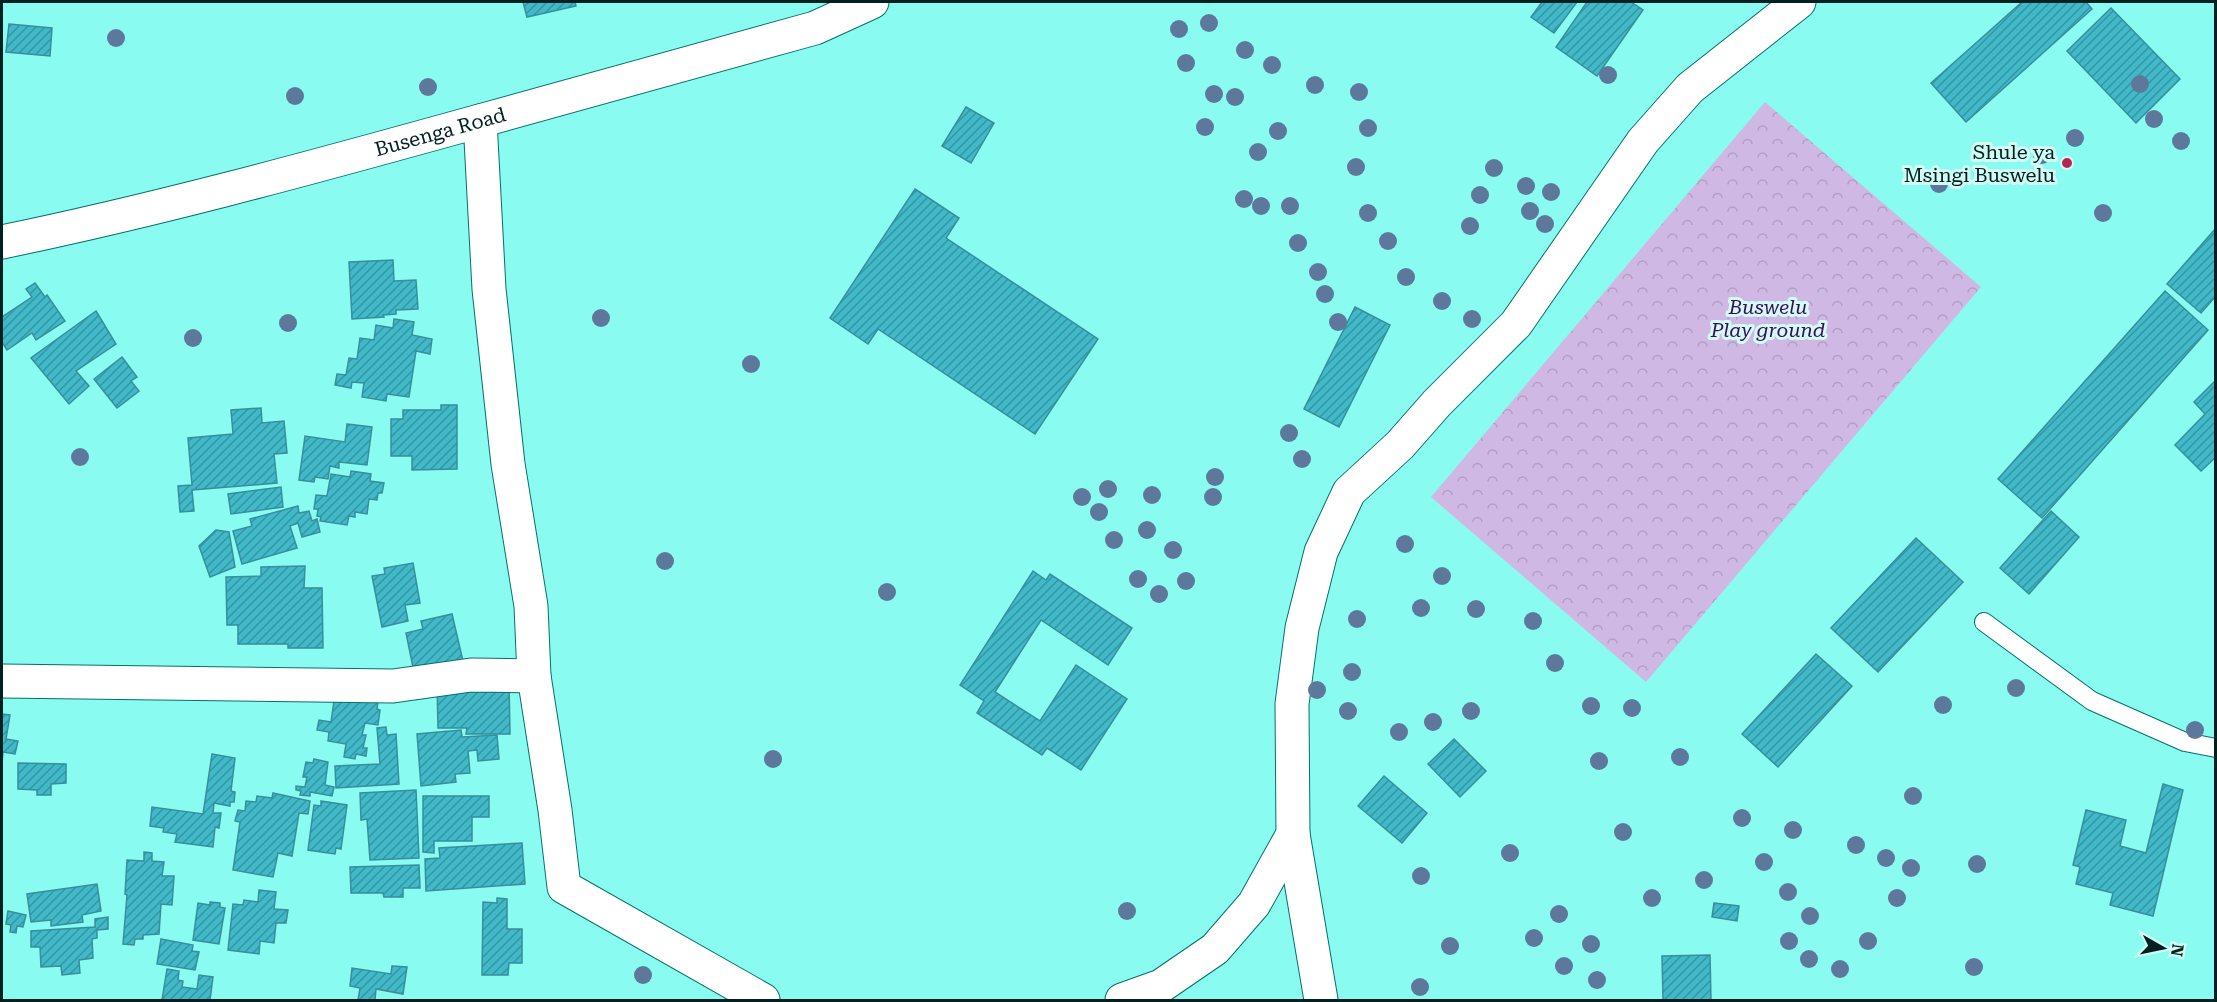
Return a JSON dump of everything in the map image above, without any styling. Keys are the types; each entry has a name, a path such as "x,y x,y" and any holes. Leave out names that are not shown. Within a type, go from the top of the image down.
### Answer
{"street":[{"name":"Busenga Road","path":"2,242 256,183 815,28 872,2"},
{"path":"1321,1000 1293,834 1292,704 1302,628 1321,552 1349,492 1400,445 1437,403 1516,324 1643,141 1690,88 1799,2"},
{"path":"480,121 489,289 508,464 531,606 534,676 555,810 564,887 763,1000"},
{"path":"2,681 393,686 471,675 534,676"},
{"path":"1122,1000 1161,986 1215,949 1254,904 1293,834"}],"lane":[{"path":"1984,622 2092,701 2185,742 2216,748"}],"green space":[{"name":"Buswelu Play ground","path":"1765,102 1981,287 1646,682 1431,497"}],"building":[{"path":"523,2 575,2 576,6 527,17"},
{"path":"1542,2 1577,2 1554,33 1531,17"},
{"path":"1587,2 1631,2 1643,10 1597,76 1556,47"},
{"path":"2022,2 2086,2 2092,9 1966,122 1931,83"},
{"path":"2111,8 2180,79 2136,123 2067,51"},
{"path":"9,24 52,28 50,56 6,52"},
{"path":"966,107 994,123 971,163 942,146"},
{"path":"915,189 959,218 946,238 1098,339 1035,434 878,329 868,344 830,318"},
{"path":"2216,228 2216,296 2201,313 2167,284"},
{"path":"393,260 394,281 416,280 418,309 396,310 396,314 383,315 384,317 352,319 349,262"},
{"path":"35,283 45,297 47,295 65,321 36,340 32,333 7,350 2,342 2,317 32,297 26,289"},
{"path":"2165,291 2208,330 2042,518 1998,479"},
{"path":"1355,307 1390,325 1339,427 1304,409"},
{"path":"96,311 116,344 76,371 89,386 69,404 31,358"},
{"path":"394,319 414,322 412,335 432,339 430,354 416,351 409,397 387,394 386,401 362,397 364,383 352,382 351,388 335,385 337,374 346,375 349,358 357,359 360,338 374,340 376,325 393,328"},
{"path":"122,357 137,377 131,381 139,391 117,408 94,379"},
{"path":"2215,381 2216,457 2201,471 2175,445 2205,414 2194,402"},
{"path":"441,405 457,405 457,469 412,470 412,456 391,456 391,419 403,419 403,410 441,410"},
{"path":"261,408 262,423 284,421 287,453 274,454 277,483 192,490 194,511 180,512 178,486 192,485 188,438 233,434 231,410"},
{"path":"347,424 372,427 367,465 339,462 339,468 330,466 328,479 315,477 314,482 299,480 305,436 345,442"},
{"path":"351,471 371,474 370,481 384,483 382,493 378,493 377,500 369,499 367,514 355,512 355,517 349,516 347,525 320,521 321,517 317,516 318,509 314,509 316,495 327,496 331,474 350,477"},
{"path":"281,487 283,507 231,514 228,494"},
{"path":"298,506 299,513 309,511 312,521 317,519 320,532 302,537 298,523 290,526 297,548 242,564 233,531 252,526 250,519"},
{"path":"2051,511 2079,537 2029,594 2000,568"},
{"path":"216,530 229,532 235,567 210,577 199,546"},
{"path":"1916,538 1963,582 1878,672 1831,628"},
{"path":"413,563 420,603 405,605 408,621 382,627 372,576 385,574 384,568"},
{"path":"305,566 304,588 322,588 323,648 288,648 288,644 238,644 238,625 227,625 226,577 261,576 261,567"},
{"path":"1033,571 1046,580 1050,574 1132,628 1108,665 1041,620 995,692 1040,721 1076,665 1127,699 1081,770 1047,748 1042,755 977,713 984,701 960,685"},
{"path":"452,614 463,661 414,672 406,633 423,629 421,621"},
{"path":"1816,654 1852,686 1778,767 1742,734"},
{"path":"509,682 510,734 466,734 467,728 438,728 437,683"},
{"path":"335,694 378,701 377,709 380,710 378,725 365,723 362,735 366,735 363,748 367,748 366,756 356,754 355,759 344,757 346,744 328,741 329,732 317,730 319,720 331,722"},
{"path":"2,714 10,715 6,739 18,741 15,754 3,752 2,764"},
{"path":"386,727 387,735 396,734 399,784 336,788 335,766 380,764 377,728"},
{"path":"461,730 462,737 497,735 499,759 478,761 477,750 468,751 470,773 455,774 456,782 421,786 417,734"},
{"path":"1454,739 1486,771 1460,797 1428,764"},
{"path":"212,754 235,758 231,791 235,792 234,802 230,802 230,806 214,803 213,813 221,813 219,828 215,827 213,847 175,842 177,834 163,832 164,828 150,826 152,807 203,814"},
{"path":"314,759 328,762 325,785 334,787 332,796 310,792 310,796 300,795 301,791 296,790 296,786 305,787 307,777 303,777 306,762 313,763"},
{"path":"18,763 66,764 66,783 51,784 51,795 37,795 37,790 18,789"},
{"path":"1384,776 1427,813 1402,843 1358,806"},
{"path":"2163,784 2183,790 2153,916 2110,905 2113,893 2076,884 2080,867 2073,865 2086,810 2126,820 2120,846 2146,853"},
{"path":"416,790 419,858 370,860 367,819 361,820 360,793"},
{"path":"273,793 310,801 308,814 299,813 292,856 278,853 273,877 233,870 240,822 235,821 238,810 245,811 246,801 256,802 257,796 272,798"},
{"path":"423,796 489,796 489,817 472,817 472,841 434,841 434,853 423,852"},
{"path":"321,801 347,805 341,849 336,848 335,854 308,850 314,805 321,806"},
{"path":"522,843 525,884 426,891 425,859 440,858 439,848"},
{"path":"144,852 152,853 152,861 164,862 162,876 174,876 172,905 161,904 159,934 143,935 143,939 135,939 134,945 123,944 127,860 144,861"},
{"path":"419,865 420,888 403,888 403,897 384,897 383,893 351,893 350,867"},
{"path":"97,884 101,911 82,915 83,922 51,926 51,920 31,922 27,894"},
{"path":"259,890 276,892 274,909 288,910 286,923 276,923 274,943 260,941 259,954 228,950 233,904 243,905 244,900 258,902"},
{"path":"497,898 507,899 507,929 522,929 522,963 509,963 508,975 482,975 483,902 497,903"},
{"path":"210,902 220,903 220,907 225,908 219,944 193,940 198,903 210,905"},
{"path":"1714,903 1739,906 1737,921 1712,917"},
{"path":"8,911 26,915 23,927 17,926 16,933 10,932 11,925 6,924"},
{"path":"108,917 108,929 97,930 97,938 92,939 93,958 79,960 80,973 62,975 61,966 41,967 40,947 31,947 31,931 95,927 95,919"},
{"path":"161,939 193,945 192,951 199,952 195,970 157,964"},
{"path":"1710,955 1711,1000 1663,1000 1662,956"},
{"path":"392,966 407,967 403,994 376,989 375,1000 358,1000 360,988 350,986 352,968 391,974"},
{"path":"167,969 179,971 178,980 183,981 182,987 197,989 199,975 213,977 210,1000 162,1000"}],"place":[{"name":"Shule ya Msingi Buswelu","path":"2067,163"}]}
